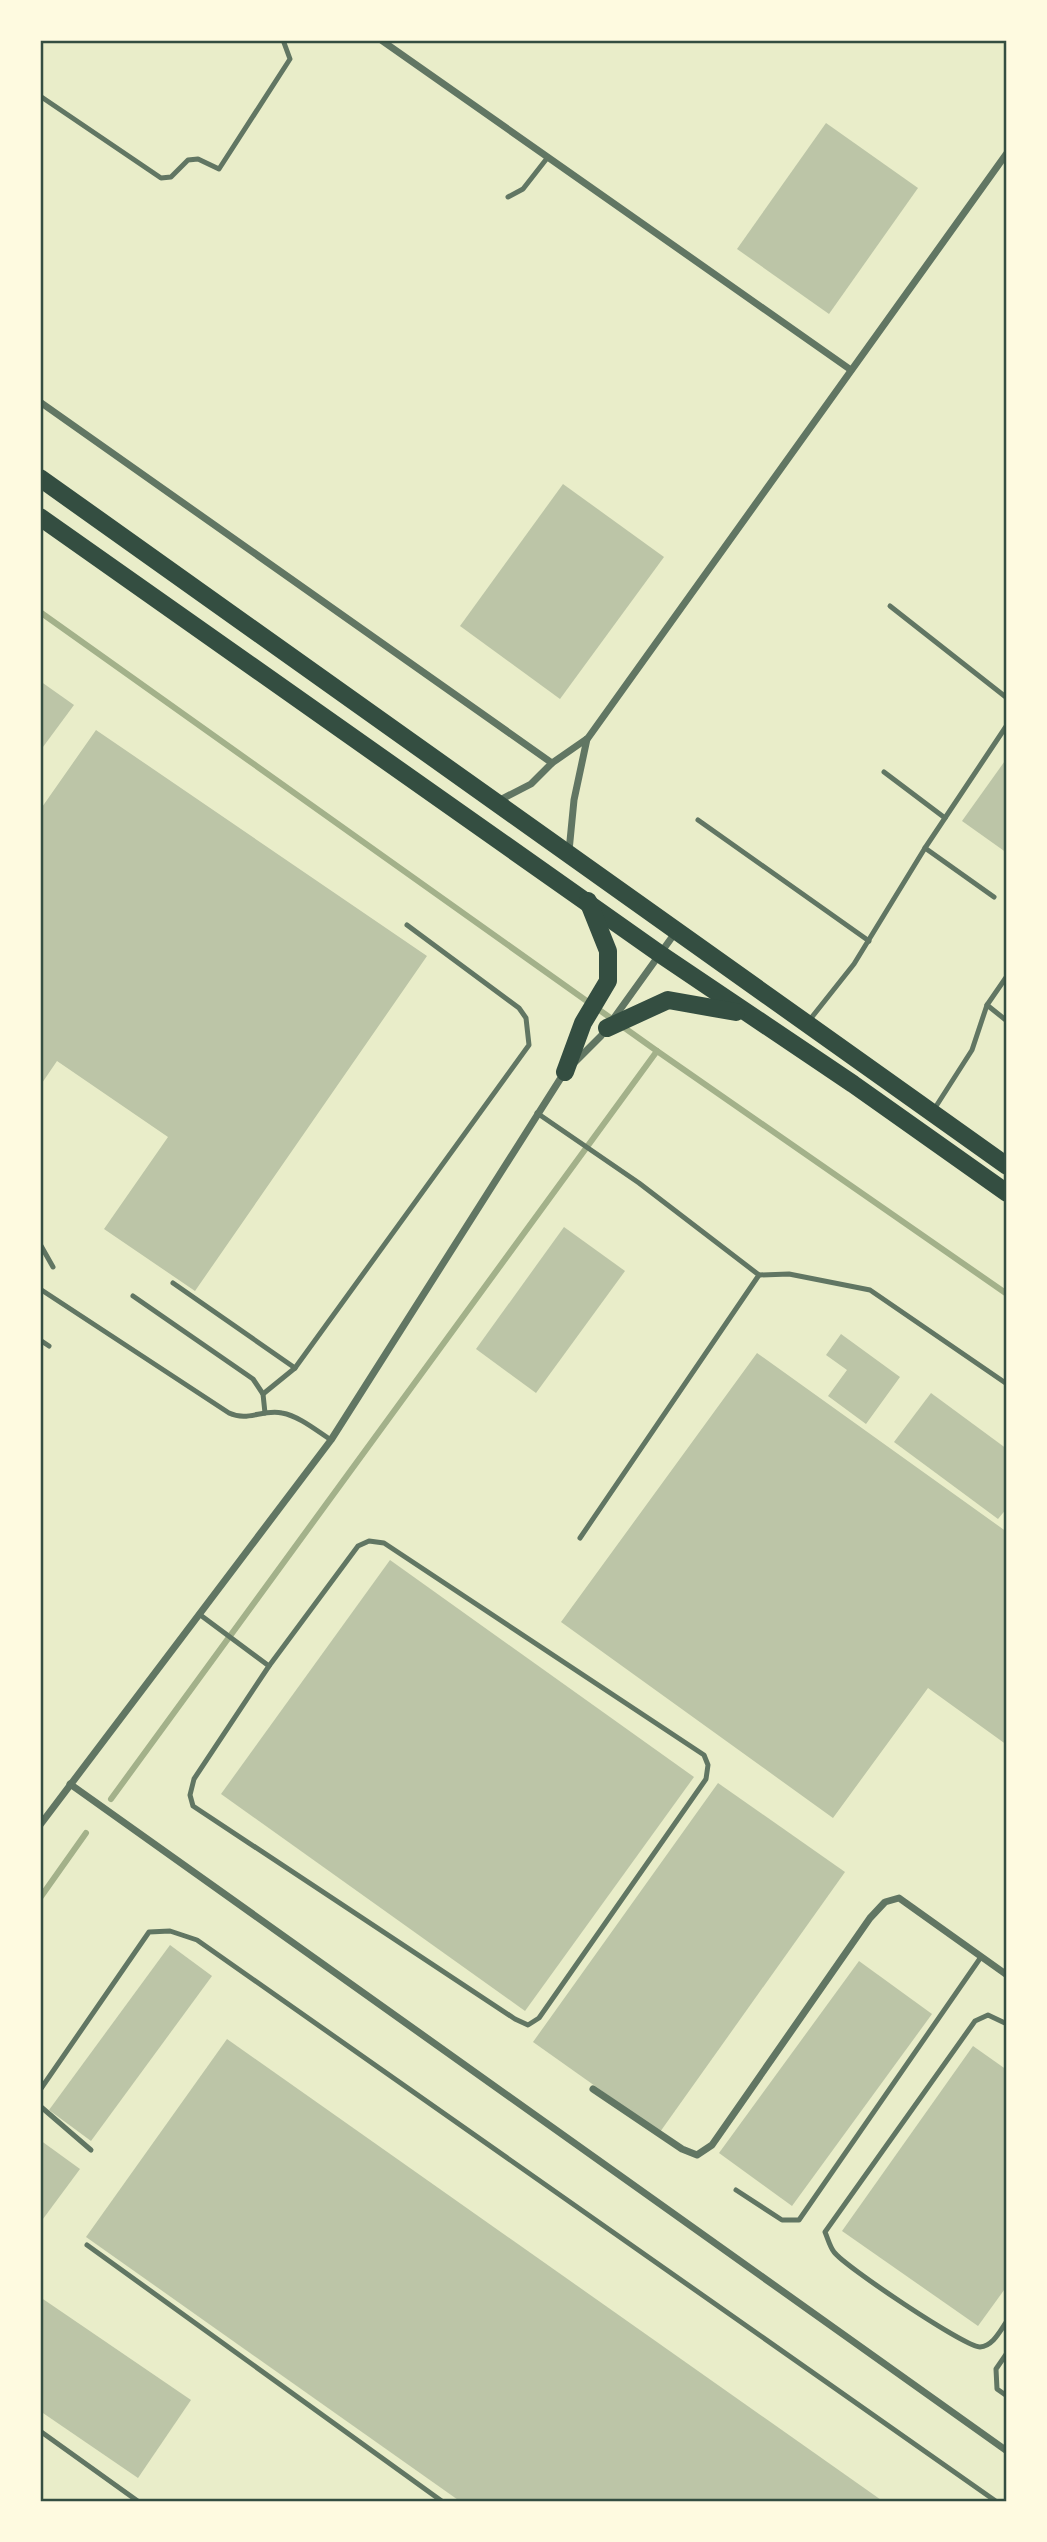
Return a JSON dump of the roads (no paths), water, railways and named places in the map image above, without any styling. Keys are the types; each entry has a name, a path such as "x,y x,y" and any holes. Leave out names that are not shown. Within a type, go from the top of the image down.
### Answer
{"main road":[{"path":"40,478 675,933 1007,1166"},
{"path":"40,517 660,954 853,1084 1007,1193"},
{"path":"565,1072 583,1023 608,981 608,951 588,901"},
{"path":"604,1032 644,1009 668,1000 746,1014"}],"street":[{"path":"381,40 851,370"},
{"path":"495,803 531,784 552,764 587,738 1007,153"},
{"path":"40,402 552,764"},
{"path":"568,856 574,800 587,738"},
{"path":"40,1825 331,1440 537,1113 565,1072 604,1032 675,933"},
{"path":"70,1784 1007,2451"},
{"path":"593,2089 682,2149 697,2155 712,2145 870,1918 885,1902 899,1898 1007,1975"}],"lane":[{"path":"40,96 161,178 171,177 188,160 198,159 219,169 290,59 283,40"},
{"path":"508,198 523,189 548,157"},
{"path":"890,606 1007,698"},
{"path":"806,1023 869,942 925,848 1007,725"},
{"path":"884,772 945,818"},
{"path":"698,820 869,942"},
{"path":"925,848 994,897"},
{"path":"263,1394 295,1368 529,1045 526,1018 519,1008 407,925"},
{"path":"932,1114 972,1050 987,1005 1007,976"},
{"path":"987,1005 1007,1021"},
{"path":"537,1113 576,1137 759,1275 789,1274 870,1290 1007,1384"},
{"path":"40,1244 54,1267"},
{"path":"580,1538 759,1275"},
{"path":"173,1283 295,1368"},
{"path":"40,1290 229,1413 241,1418 265,1413 284,1413 331,1440"},
{"path":"133,1296 253,1379 263,1394 265,1413"},
{"path":"40,1339 49,1346"},
{"path":"369,1541 384,1543 704,1755 708,1765 706,1779 539,2018 528,2025 503,2012 193,1806 190,1795 194,1779 269,1666 358,1546 369,1541"},
{"path":"198,1614 269,1666"},
{"path":"40,2090 149,1932 170,1931 197,1940 997,2502"},
{"path":"736,2190 782,2220 799,2221 981,1957"},
{"path":"1007,2024 988,2015 975,2021 825,2232 835,2254 939,2327 971,2346 984,2347 994,2340 1007,2321"},
{"path":"40,2106 92,2150"},
{"path":"87,2245 443,2502"},
{"path":"1007,2353 996,2369 997,2389 1007,2396"},
{"path":"40,2431 139,2502"}],"waterway":[{"path":"40,612 657,1051"},
{"path":"111,1799 657,1051 1007,1294"},
{"path":"40,1898 86,1833"}]}
